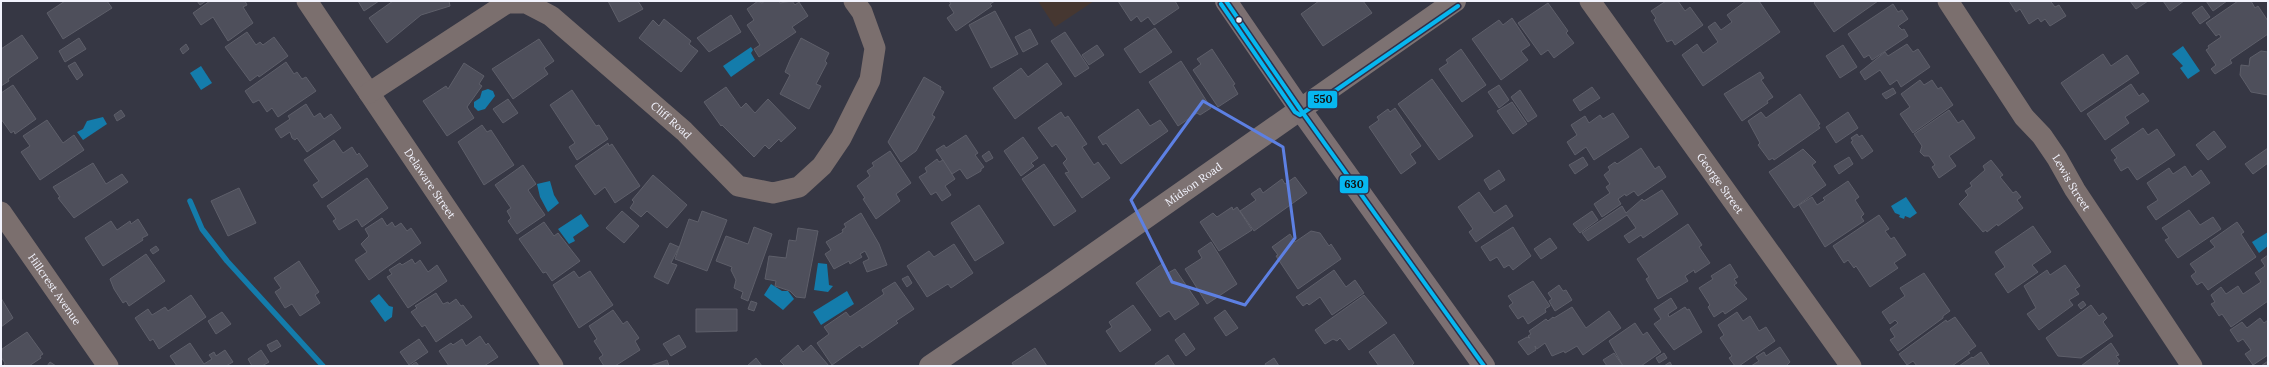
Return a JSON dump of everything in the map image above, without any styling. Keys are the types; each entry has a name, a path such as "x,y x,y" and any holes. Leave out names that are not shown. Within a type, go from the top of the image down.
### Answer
{"main road":[{"path":"1226,1 1300,109 1484,366"}],"street":[{"name":"Delaware Street","path":"307,1 553,366"},
{"name":"Cliff Road","path":"369,93 507,4 526,3 551,16 684,131 738,186 773,193 799,187 822,166 841,138 870,80 875,48 862,12 854,1"},
{"name":"Midson Road","path":"930,366 1054,282 1455,1"},
{"name":"George Street","path":"1590,1 1851,366"},
{"name":"Lewis Street","path":"1948,1 2024,117 2042,136 2057,158 2074,190 2192,366"},
{"name":"Hillcrest Avenue","path":"1,212 108,366"}],"highlighted area":[{"path":"1203,101 1283,147 1295,238 1245,305 1172,282 1131,200"}],"shaded area":[{"path":"1038,1 1094,1 1055,27"}],"water":[{"path":"2183,46 2200,71 2188,79 2180,68 2183,66 2172,54"},
{"path":"751,47 753,50 751,53 755,60 731,77 723,66"},
{"path":"201,66 212,83 201,90 190,73"},
{"path":"488,89 493,91 495,96 485,109 478,111 474,107 474,102 480,98 482,91"},
{"path":"103,117 107,124 83,140 77,132 83,129 87,121"},
{"path":"550,181 554,195 559,203 548,212 540,197 537,184"},
{"path":"1906,197 1917,213 1910,218 1905,216 1904,219 1895,213 1891,206"},
{"path":"581,214 589,226 573,237 575,241 569,244 558,229"},
{"path":"2268,232 2268,246 2259,253 2252,242"},
{"path":"818,263 827,264 829,285 833,286 828,292 814,290"},
{"path":"771,284 782,291 788,291 794,299 783,310 764,295"},
{"path":"847,291 854,304 821,325 813,312"},
{"path":"379,294 389,306 393,307 392,317 385,322 370,301"}],"building":[{"path":"65,1 107,1 112,8 63,39 47,13"},
{"path":"197,1 206,1 200,5"},
{"path":"210,1 245,1 247,5 243,7 253,23 228,41 213,17 201,25 193,13"},
{"path":"358,1 379,1 364,11"},
{"path":"393,1 449,1 450,6 421,15 387,43 369,18"},
{"path":"608,1 638,1 643,9 619,22"},
{"path":"758,1 762,3 765,1 779,1 780,3 792,1 795,5 799,2 808,16 792,27 796,32 759,57 754,49 760,45 747,25 754,20 747,9"},
{"path":"949,1 995,1 990,4 992,6 956,31 947,18 954,13 949,5 951,4"},
{"path":"1118,1 1175,1 1179,8 1154,25 1148,17 1141,22 1137,16 1131,21"},
{"path":"1319,1 1363,1 1372,13 1323,46 1301,14"},
{"path":"1666,1 1678,1 1685,11 1690,7 1703,25 1675,45 1672,40 1667,42 1654,20 1656,18 1651,11"},
{"path":"1746,1 1759,1 1780,32 1703,86 1682,55 1697,44 1703,53 1718,42 1708,27 1715,22 1721,30 1732,22 1727,15"},
{"path":"1816,1 1878,1 1834,32 1814,3"},
{"path":"2009,1 2052,1 2051,2 2055,7 2059,5 2066,16 2050,26 2045,19 2041,22 2038,18 2029,24 2020,9 2016,12"},
{"path":"2130,1 2148,1 2136,9"},
{"path":"2163,1 2184,1 2170,11"},
{"path":"2206,1 2227,1 2213,11"},
{"path":"2238,1 2251,1 2255,8 2258,6 2268,21 2268,34 2230,60 2232,63 2215,74 2211,69 2216,65 2206,50 2209,48 2208,46 2221,37 2219,34 2216,36 2206,23"},
{"path":"1548,3 1568,31 1566,33 1574,43 1554,58 1548,50 1541,55 1518,23"},
{"path":"1893,4 1898,12 1902,10 1908,19 1898,26 1902,30 1904,29 1908,36 1872,60 1869,55 1864,58 1848,34"},
{"path":"2202,6 2210,17 2200,24 2192,13"},
{"path":"995,11 1018,54 991,68 969,25"},
{"path":"731,15 741,32 709,52 697,38"},
{"path":"1512,18 1530,45 1521,51 1528,60 1501,80 1472,39 1499,20 1503,25"},
{"path":"664,19 691,41 689,44 698,51 681,72 639,38 653,20 659,26"},
{"path":"1155,28 1172,52 1140,73 1124,49"},
{"path":"1030,29 1038,44 1023,52 1015,37"},
{"path":"247,32 256,45 260,42 263,45 274,37 288,56 259,77 258,75 250,81 225,47"},
{"path":"1065,32 1089,68 1075,77 1051,41"},
{"path":"22,35 38,58 8,79 9,81 1,86 1,49"},
{"path":"79,38 86,49 65,62 59,51"},
{"path":"801,38 829,53 825,61 827,63 816,84 821,86 809,109 780,94 790,75 785,72"},
{"path":"539,39 554,61 544,68 548,74 513,99 492,69"},
{"path":"186,44 189,49 183,54 180,49"},
{"path":"1907,44 1913,52 1918,49 1930,67 1901,87 1897,80 1890,85 1880,70 1865,80 1860,72 1885,52 1888,56"},
{"path":"1097,45 1104,55 1089,65 1082,55"},
{"path":"1843,45 1857,67 1840,78 1826,56"},
{"path":"1212,49 1235,84 1233,85 1238,94 1218,107 1193,70 1201,64 1197,59"},
{"path":"1461,49 1486,85 1462,102 1439,69 1448,63 1446,60"},
{"path":"2261,51 2268,52 2268,95 2251,92 2240,75 2241,65 2249,66 2250,58"},
{"path":"2103,54 2111,66 2127,55 2139,73 2081,112 2061,83"},
{"path":"1181,61 1211,108 1200,115 1197,113 1178,126 1149,82"},
{"path":"75,62 83,75 77,80 68,66"},
{"path":"286,62 294,74 297,72 302,79 306,77 316,91 278,117 272,108 267,112 259,100 253,103 245,91"},
{"path":"464,63 484,76 479,84 482,86 467,107 474,118 447,136 423,101 446,86 448,89"},
{"path":"1047,63 1062,84 1015,119 993,88 1021,68 1028,77"},
{"path":"1760,72 1764,78 1761,80 1773,97 1767,101 1768,103 1742,121 1724,94"},
{"path":"924,77 941,87 940,89 944,92 932,115 935,117 916,151 901,162 888,142"},
{"path":"1432,79 1473,136 1439,160 1398,104"},
{"path":"1920,80 1924,85 1932,80 1938,89 1941,87 1953,105 1913,133 1900,114 1910,107 1901,94"},
{"path":"2131,84 2139,96 2143,93 2149,101 2125,117 2129,123 2105,140 2087,114"},
{"path":"13,85 36,119 15,134 14,131 11,133 1,119 1,93"},
{"path":"1499,85 1509,100 1499,108 1488,92"},
{"path":"726,87 741,108 746,103 755,113 768,99 796,128 781,142 779,139 769,149 765,145 754,157 722,125 721,126 704,102"},
{"path":"1592,87 1600,98 1580,111 1573,100"},
{"path":"1893,88 1896,93 1886,99 1882,94"},
{"path":"572,90 596,126 599,125 608,139 577,160 569,147 575,143 550,105"},
{"path":"1520,90 1537,116 1528,122 1511,97"},
{"path":"1800,94 1820,124 1818,125 1820,128 1774,160 1773,158 1769,160 1758,145 1760,143 1748,121 1761,112 1766,118"},
{"path":"508,99 518,113 503,123 493,109"},
{"path":"1512,102 1527,124 1513,134 1497,111"},
{"path":"306,104 314,117 320,113 324,119 331,114 341,128 307,152 297,138 295,140 292,138 290,132 281,138 275,129 290,119 288,116"},
{"path":"1395,108 1421,146 1410,154 1416,163 1401,174 1369,127 1379,120 1377,117 1388,109 1390,112"},
{"path":"1138,109 1150,126 1160,120 1168,131 1121,164 1106,143 1103,145 1098,137"},
{"path":"121,110 125,116 117,121 114,115"},
{"path":"1949,110 1958,123 1963,120 1975,138 1949,156 1956,166 1939,178 1932,167 1935,165 1929,156 1924,156 1920,152 1922,146 1914,134"},
{"path":"1061,112 1065,118 1068,116 1087,144 1082,147 1094,165 1098,162 1110,178 1082,198 1065,173 1069,172 1063,163 1067,159 1056,144 1052,147 1038,128"},
{"path":"1848,112 1858,128 1836,143 1826,127"},
{"path":"1613,113 1629,137 1594,160 1586,147 1575,155 1567,142 1577,135 1571,125 1585,116 1589,123 1600,115 1603,119"},
{"path":"47,120 63,143 74,135 84,150 40,180 21,152 30,146 23,136"},
{"path":"482,125 487,132 491,130 514,165 484,185 458,142"},
{"path":"2143,128 2148,135 2157,129 2175,155 2137,180 2128,167 2121,171 2114,160 2117,158 2111,150"},
{"path":"2214,131 2226,147 2208,160 2196,145"},
{"path":"1857,134 1859,137 1862,135 1873,151 1862,159 1851,142 1853,141 1851,138"},
{"path":"966,135 978,153 975,155 984,167 981,171 967,179 960,169 952,174 936,150 944,145 946,148"},
{"path":"1023,137 1038,158 1031,163 1034,166 1021,176 1004,151"},
{"path":"334,140 343,153 352,147 357,155 359,153 368,166 322,198 313,185 319,181 304,160"},
{"path":"608,143 609,146 612,144 640,186 615,203 605,187 595,195 575,166"},
{"path":"1641,148 1655,169 1659,166 1666,177 1638,196 1634,191 1626,196 1625,194 1618,199 1621,204 1602,217 1594,204 1610,193 1606,187 1610,184 1604,175 1610,170 1608,167 1615,162 1617,164"},
{"path":"2268,148 2268,163 2253,174 2245,164"},
{"path":"1803,149 1816,162 1812,165 1826,185 1794,208 1769,172"},
{"path":"890,151 911,183 896,194 900,201 876,219 863,199 865,198 857,186 870,176 867,171 874,166 872,163"},
{"path":"989,151 993,158 986,162 982,156"},
{"path":"1583,157 1588,165 1575,174 1569,165"},
{"path":"1849,157 1853,164 1839,174 1834,166"},
{"path":"937,159 939,162 943,160 955,179 945,186 951,195 942,201 936,192 931,195 919,177 927,172 925,168"},
{"path":"1991,160 2003,175 2000,177 2013,193 2016,191 2021,197 2017,200 2023,208 1998,226 1997,224 1987,232 1986,230 1983,232 1959,204 1968,195 1965,191 1972,186 1970,183 1985,170 1983,166"},
{"path":"93,163 106,184 122,174 128,182 74,218 58,198 60,197 53,187"},
{"path":"1044,164 1076,211 1054,226 1022,179"},
{"path":"523,165 536,184 528,190 545,215 517,234 508,221 511,218 507,211 511,208 495,185"},
{"path":"2185,166 2192,177 2201,170 2210,183 2156,220 2147,207 2158,200 2147,183 2169,168 2173,174"},
{"path":"1499,170 1505,180 1490,190 1484,180"},
{"path":"653,175 687,205 667,228 647,211 641,217 630,208 634,202 632,200"},
{"path":"1295,177 1307,193 1254,231 1240,211 1256,200 1251,194 1260,188 1263,193 1282,179 1285,184"},
{"path":"367,178 388,208 362,227 357,219 339,230 333,221 336,219 327,206"},
{"path":"1848,181 1859,197 1855,200 1864,214 1861,217 1864,221 1825,247 1799,205 1812,197 1817,205 1825,200 1823,198"},
{"path":"239,188 256,223 228,236 211,201"},
{"path":"1662,190 1678,214 1643,238 1641,235 1629,243 1624,236 1636,228 1627,215 1588,241 1582,233 1622,206 1626,213 1642,199 1644,201"},
{"path":"1479,192 1494,213 1506,205 1513,216 1476,242 1469,232 1473,229 1458,207"},
{"path":"979,205 1004,243 975,261 951,223"},
{"path":"1232,207 1233,210 1237,207 1252,230 1219,251 1200,222 1213,213 1217,217"},
{"path":"2189,210 2200,225 2213,217 2221,229 2178,258 2165,240 2169,238 2162,228"},
{"path":"622,211 639,226 624,243 606,228"},
{"path":"702,211 727,220 707,271 675,259 689,219 698,222"},
{"path":"1592,211 1598,220 1580,233 1573,224"},
{"path":"861,213 879,244 887,265 867,272 863,262 869,259 865,251 860,254 862,257 850,264 849,261 834,269 825,254 831,250 826,242 843,232 842,230 846,227 844,224"},
{"path":"1879,215 1889,229 1885,231 1891,239 1894,237 1906,255 1894,263 1898,268 1870,287 1856,266 1854,268 1848,260 1844,263 1833,246"},
{"path":"382,218 387,226 392,222 395,227 401,223 407,231 411,228 421,243 369,280 355,260 367,252 361,244 369,236 365,229"},
{"path":"138,219 148,235 142,238 143,240 103,266 85,238 111,221 117,230 130,221 131,224"},
{"path":"544,222 554,236 558,233 580,261 552,281 546,272 543,273 519,239"},
{"path":"2237,222 2244,232 2241,234 2256,257 2208,290 2202,282 2197,285 2191,276 2196,272 2190,264 2215,247 2210,241"},
{"path":"1688,224 1702,245 1699,247 1710,263 1695,273 1694,270 1685,276 1688,281 1658,299 1646,279 1649,277 1637,259"},
{"path":"2033,226 2051,252 2032,265 2038,272 2008,293 1995,274 2005,267 1995,252"},
{"path":"754,227 772,234 748,301 741,298 743,292 734,288 736,280 731,270 732,267 716,261 726,236 748,244"},
{"path":"1513,227 1531,256 1513,270 1509,265 1504,268 1497,257 1490,261 1481,247"},
{"path":"798,228 818,231 805,298 796,297 790,291 775,286 776,281 765,279 769,256 786,258 789,240 796,241"},
{"path":"1311,231 1320,233 1329,246 1331,244 1341,259 1298,289 1276,256 1278,255 1272,247 1290,234 1295,242"},
{"path":"1550,238 1557,248 1541,259 1534,249"},
{"path":"1211,242 1237,284 1207,304 1185,269 1202,258 1198,251"},
{"path":"670,243 679,247 671,263 677,265 668,284 654,277"},
{"path":"954,244 973,273 951,288 948,284 927,297 907,266 929,251 934,257"},
{"path":"156,246 159,250 153,254 150,250"},
{"path":"146,254 165,281 129,306 126,301 123,303 114,289 110,279"},
{"path":"2268,255 2268,301 2231,327 2222,314 2219,316 2211,304 2215,302 2211,295 2221,287 2226,294 2238,286 2243,294 2261,282 2255,273 2265,266 2261,260"},
{"path":"412,259 415,264 420,260 428,272 437,265 447,281 408,308 387,277 392,274 389,270 400,263 402,265"},
{"path":"299,261 319,292 315,295 320,303 300,316 292,304 285,308 275,292 281,288 274,278"},
{"path":"1162,264 1168,273 1175,269 1199,304 1175,320 1169,311 1160,317 1136,283"},
{"path":"1730,264 1738,277 1734,279 1737,283 1734,285 1747,299 1725,314 1723,311 1714,317 1708,307 1710,305 1699,288 1713,279 1711,276"},
{"path":"2065,265 2080,286 2075,289 2079,294 2069,300 2073,305 2039,330 2027,314 2036,308 2024,286 2047,270 2050,275"},
{"path":"1334,270 1346,287 1355,280 1364,293 1332,315 1320,297 1309,305 1307,303 1303,306 1296,297"},
{"path":"574,271 579,278 590,271 613,305 579,328 553,285"},
{"path":"1924,273 1950,311 1943,316 1943,318 1898,351 1890,340 1895,337 1890,329 1898,323 1895,320 1890,324 1882,312 1905,296 1900,288"},
{"path":"908,276 912,283 907,287 902,279"},
{"path":"1533,281 1550,306 1545,309 1546,312 1528,324 1523,316 1518,319 1509,306 1513,303 1508,296"},
{"path":"895,282 914,309 896,321 898,323 862,348 860,345 832,365 817,343 829,334 824,327 846,312 850,317 884,294 882,290"},
{"path":"1559,285 1563,291 1566,290 1572,300 1555,311 1549,301 1552,299 1548,293"},
{"path":"436,293 443,304 448,302 449,304 456,299 461,306 463,305 472,317 436,342 425,325 422,327 411,312 417,308 415,306"},
{"path":"191,295 206,317 159,349 153,339 150,341 135,318 148,309 152,315 165,307 168,311"},
{"path":"1364,295 1387,323 1349,350 1340,338 1337,341 1333,339 1325,344 1315,330"},
{"path":"1,298 13,318 1,327"},
{"path":"1671,298 1677,308 1668,314 1669,317 1685,307 1687,310 1689,309 1702,332 1674,350 1654,324 1661,319 1654,309"},
{"path":"751,301 757,303 754,311 748,309"},
{"path":"2083,301 2086,305 2081,309 2078,305"},
{"path":"1133,305 1151,330 1120,352 1106,331 1112,327 1109,322"},
{"path":"2091,305 2099,316 2103,313 2107,318 2103,322 2113,336 2081,358 2058,356 2046,338"},
{"path":"1572,307 1586,328 1609,311 1621,328 1583,355 1577,346 1565,353 1564,351 1552,356 1545,343 1537,349 1535,346 1536,350 1528,355 1518,342 1527,337 1530,338 1528,336 1531,334 1529,331 1546,319 1548,321"},
{"path":"696,309 737,309 737,331 696,332"},
{"path":"613,310 623,324 627,321 639,338 635,341 640,350 615,366 604,366 599,358 603,355 594,341 597,339 589,326"},
{"path":"1225,310 1238,328 1226,336 1214,318"},
{"path":"222,312 231,324 216,334 208,321"},
{"path":"1737,312 1743,321 1750,316 1759,331 1766,327 1775,341 1739,366 1735,366 1729,358 1732,356 1720,338 1724,335 1718,325"},
{"path":"1955,317 1976,346 1968,352 1970,353 1952,366 1917,366 1913,361 1907,365 1899,354 1946,320 1947,322"},
{"path":"2260,318 2264,323 2268,320 2268,355 2253,365 2245,354 2251,350 2243,339 2238,342 2230,330 2242,322 2247,328"},
{"path":"1635,323 1643,335 1647,332 1661,352 1641,366 1623,366 1609,341"},
{"path":"27,332 43,354 40,356 41,358 29,366 4,366 5,363 1,357 2,349"},
{"path":"1184,333 1195,349 1186,356 1175,340"},
{"path":"1394,334 1414,363 1411,366 1379,366 1369,352"},
{"path":"679,335 686,347 671,356 663,344"},
{"path":"480,336 486,345 488,343 498,357 484,366 449,366 439,351 451,343 453,345 462,339 466,346"},
{"path":"419,339 428,352 409,365 400,352"},
{"path":"277,340 281,346 271,352 267,345"},
{"path":"190,343 204,364 212,359 209,355 214,352 216,356 225,350 233,362 226,366 177,366 170,356"},
{"path":"2111,343 2119,355 2116,356 2120,361 2117,363 2119,366 2081,366"},
{"path":"798,345 803,352 811,345 829,366 785,366 780,361"},
{"path":"1780,347 1790,362 1786,366 1751,366 1759,361 1756,357 1764,352 1766,356"},
{"path":"1035,348 1047,366 1014,366 1012,363"},
{"path":"261,350 269,362 262,366 252,366 248,359"},
{"path":"1981,352 1990,366 1959,366 1972,357 1973,358"},
{"path":"1614,353 1623,366 1607,366 1603,360"},
{"path":"1664,353 1667,358 1659,363 1656,358"},
{"path":"1168,355 1175,366 1156,366 1155,364"},
{"path":"756,358 762,366 747,366"},
{"path":"1274,358 1279,366 1266,366 1265,364"},
{"path":"667,360 669,366 650,366"},
{"path":"2268,361 2268,366 2261,366"},
{"path":"50,362 56,366 47,366"},
{"path":"416,362 419,366 410,366"},
{"path":"1670,362 1672,366 1664,366"}],"waterway":[{"path":"190,201 202,229 227,261 323,366"}],"transit line":[{"name":"630","path":"1226,1 1300,109 1484,366"},
{"name":"550","path":"1221,4 1295,112 1300,115 1458,6"}]}
